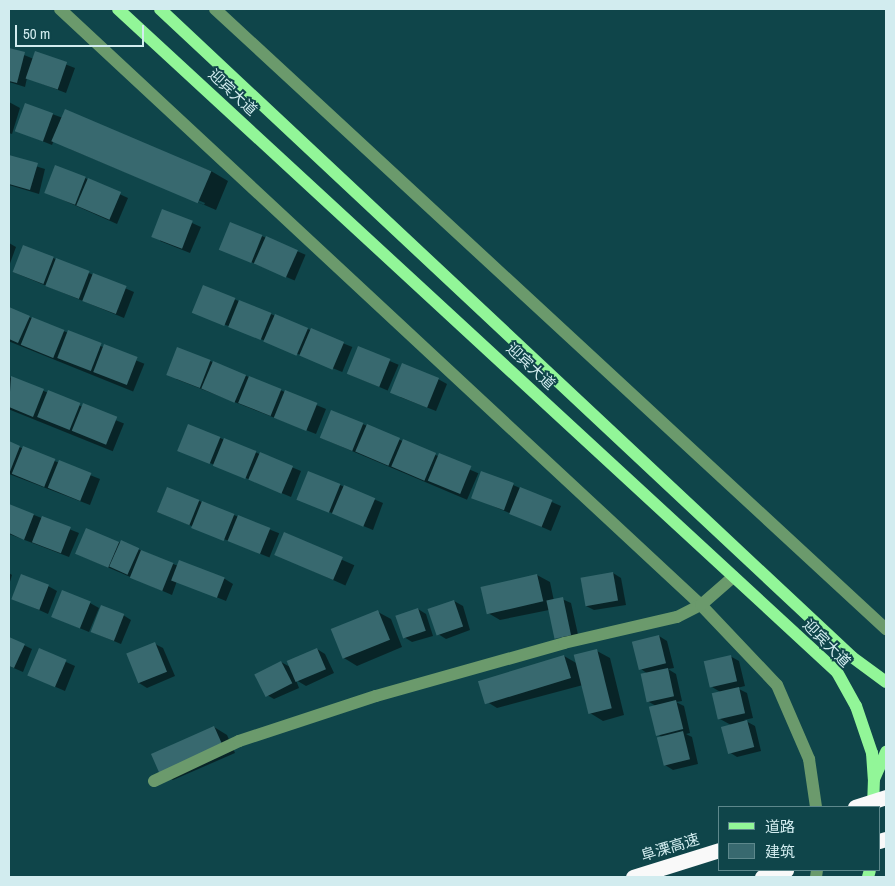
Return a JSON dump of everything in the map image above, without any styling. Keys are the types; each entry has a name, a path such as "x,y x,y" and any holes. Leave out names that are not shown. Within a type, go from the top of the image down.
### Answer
{"highway":[{"path":"858,806 886,797"},
{"name":"阜溧高速","path":"632,877 718,850"},
{"path":"762,877 783,871"}],"main road":[{"name":"迎宾大道","path":"118,9 837,672 856,706 872,754 874,779 873,806"},
{"name":"迎宾大道","path":"160,9 852,657 886,682"},
{"path":"874,779 886,752"},
{"path":"880,831 886,843"}],"street":[{"path":"60,9 701,605 776,685 808,759 816,806"},
{"path":"215,9 886,628"},
{"path":"154,780 239,742 376,696 564,643 677,617 701,605 733,577"}],"building":[{"path":"9,48 25,52 17,83 9,81"},
{"path":"35,51 67,62 58,89 26,78"},
{"path":"25,103 53,113 43,141 15,131"},
{"path":"65,109 211,171 198,203 51,141"},
{"path":"9,155 38,163 30,190 9,184"},
{"path":"55,165 86,177 75,205 44,193"},
{"path":"88,178 121,192 109,220 76,206"},
{"path":"162,209 193,221 182,249 151,237"},
{"path":"230,222 262,235 251,263 219,250"},
{"path":"266,236 298,250 286,278 254,263"},
{"path":"23,245 54,257 43,284 13,272"},
{"path":"56,258 90,271 79,299 45,286"},
{"path":"93,273 127,286 116,314 82,301"},
{"path":"203,285 235,298 224,326 192,313"},
{"path":"239,300 271,313 261,340 228,327"},
{"path":"9,307 30,316 18,343 9,339"},
{"path":"275,314 308,328 296,356 263,342"},
{"path":"32,317 64,330 53,358 21,345"},
{"path":"311,328 344,342 332,370 299,356"},
{"path":"68,330 102,343 91,371 57,358"},
{"path":"104,344 138,357 127,385 93,372"},
{"path":"358,346 390,359 379,387 347,374"},
{"path":"177,347 211,360 200,388 166,375"},
{"path":"213,361 246,375 234,403 201,389"},
{"path":"402,363 439,378 427,408 390,393"},
{"path":"11,376 44,389 33,417 9,407"},
{"path":"249,376 281,389 271,416 238,403"},
{"path":"48,390 80,403 70,430 37,417"},
{"path":"285,390 317,403 306,431 274,418"},
{"path":"83,403 117,417 106,445 72,431"},
{"path":"331,410 363,423 352,451 320,438"},
{"path":"188,424 220,437 210,464 177,451"},
{"path":"367,424 400,438 388,466 355,452"},
{"path":"224,438 256,451 245,479 213,466"},
{"path":"403,439 436,453 424,481 391,467"},
{"path":"9,441 20,446 9,474"},
{"path":"23,446 55,459 44,487 12,474"},
{"path":"260,452 293,466 281,494 248,480"},
{"path":"439,453 471,466 460,494 428,481"},
{"path":"59,460 91,473 80,501 48,488"},
{"path":"308,471 340,484 329,513 296,500"},
{"path":"481,471 514,483 504,510 471,498"},
{"path":"344,485 375,498 363,527 332,514"},
{"path":"167,487 199,500 189,525 157,512"},
{"path":"520,487 552,500 542,527 509,514"},
{"path":"202,501 234,514 224,541 191,528"},
{"path":"9,504 34,514 24,540 9,533"},
{"path":"238,515 270,528 260,554 228,541"},
{"path":"42,516 71,527 61,553 32,542"},
{"path":"86,528 119,542 108,568 75,554"},
{"path":"284,532 343,557 333,580 274,555"},
{"path":"121,540 139,548 127,575 109,566"},
{"path":"141,550 173,563 162,591 130,578"},
{"path":"179,560 225,578 217,598 171,581"},
{"path":"613,572 618,601 586,606 581,578"},
{"path":"21,574 49,585 39,610 11,599"},
{"path":"537,574 543,601 487,614 480,587"},
{"path":"62,590 91,602 80,629 51,617"},
{"path":"563,597 571,635 554,639 546,601"},
{"path":"454,600 463,626 437,636 428,609"},
{"path":"101,605 124,614 114,641 91,632"},
{"path":"418,608 426,631 403,639 395,616"},
{"path":"378,610 390,640 343,659 331,629"},
{"path":"659,635 666,663 639,670 632,642"},
{"path":"9,637 25,644 14,668 9,666"},
{"path":"155,642 167,672 138,683 126,654"},
{"path":"39,648 67,660 55,687 27,676"},
{"path":"317,648 326,669 296,682 287,661"},
{"path":"597,649 612,708 588,714 574,655"},
{"path":"564,655 571,678 485,704 478,681"},
{"path":"731,655 737,681 710,688 704,661"},
{"path":"281,661 292,683 266,697 254,675"},
{"path":"668,668 674,696 647,702 641,674"},
{"path":"739,687 745,713 718,720 712,693"},
{"path":"676,700 683,729 656,736 649,707"},
{"path":"747,720 754,747 728,754 721,727"},
{"path":"214,726 223,746 160,774 151,754"},
{"path":"683,731 690,759 664,766 657,738"}]}
